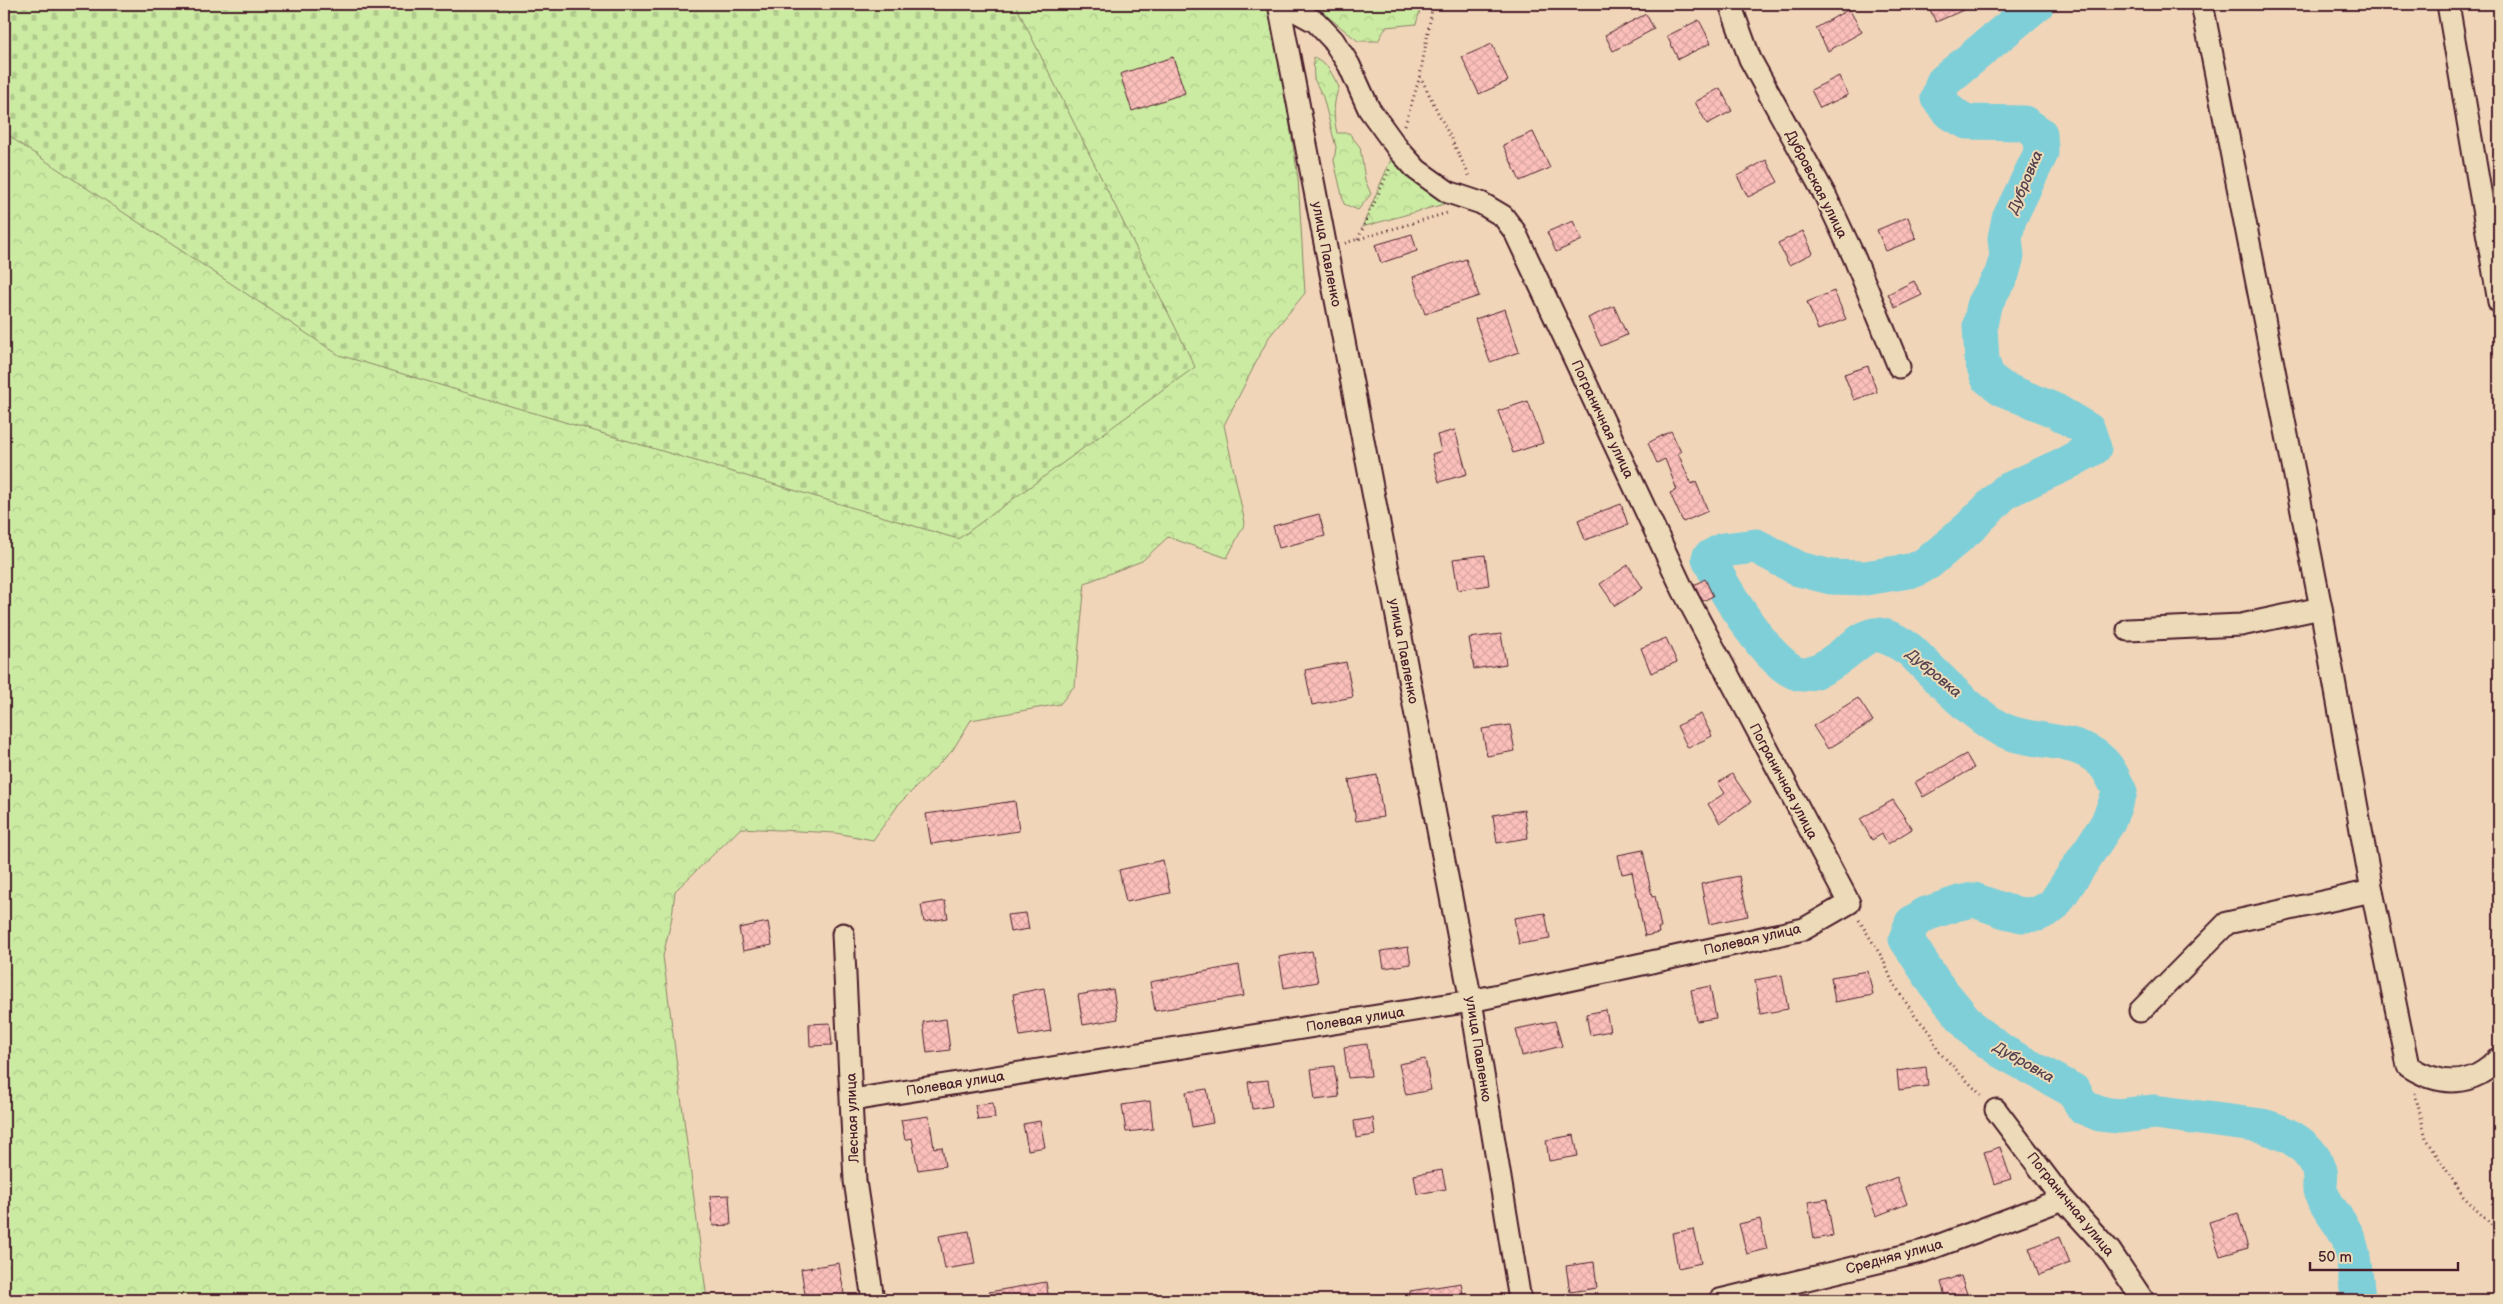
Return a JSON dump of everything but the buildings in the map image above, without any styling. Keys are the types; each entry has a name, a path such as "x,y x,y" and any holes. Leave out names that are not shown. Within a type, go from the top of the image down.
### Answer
{"street":[{"name":"Пограничная улица","path":"1281,4 1316,22 1333,40 1349,65 1369,109 1398,149 1417,170 1448,192 1482,203 1503,216 1515,232 1683,590 1849,903"},
{"name":"улица Павленко","path":"1281,4 1326,249 1472,1001 1520,1300"},
{"name":"Дубровская улица","path":"1730,4 1750,58 1830,206 1854,257 1900,367"},
{"path":"2202,4 2321,608 2372,890 2408,1066 2435,1080 2454,1081 2472,1078 2488,1071 2499,1058"},
{"path":"2448,4 2499,302"},
{"path":"2128,630 2241,625 2321,608"},
{"path":"2140,1011 2227,923 2372,890"},
{"name":"Полевая улица","path":"852,1100 1472,1001 1804,928 1849,903"},
{"name":"Лесная улица","path":"843,934 852,1100 854,1181 873,1300"},
{"name":"Пограничная улица","path":"1996,1110 2063,1199 2110,1251 2143,1300"},
{"name":"Средняя улица","path":"1720,1300 1924,1251 2063,1199"}],"path":[{"path":"1326,249 1482,203 1420,76"},
{"path":"1849,903 1883,959 1892,981 1915,1016 1931,1033 1938,1051 1996,1110"},
{"path":"2408,1066 2426,1138 2463,1196 2499,1233"}],"green space":[{"path":"4,4 1267,4 1272,7 1298,178 1305,293 1269,337 1224,425 1245,523 1227,558 1168,537 1142,561 1085,583 1075,685 1060,704 971,720 952,751 899,804 873,840 836,833 741,828 675,891 672,917 663,956 707,1300 4,1300"},
{"path":"4,4 1015,4 1195,367 958,539 339,355 20,144 4,131"},
{"path":"1318,4 1422,4 1416,24 1386,27 1378,41 1358,41 1317,8"},
{"path":"1313,57 1328,67 1339,87 1334,110 1337,133 1349,133 1360,147 1365,180 1371,194 1358,210 1344,204 1334,161 1336,147 1323,97 1314,79"},
{"path":"1392,157 1444,204 1362,227"}],"waterway":[{"name":"Дубровка","path":"2037,4 1943,82 1938,98 1951,113 1967,122 2024,123 2040,134 2041,153 2009,219 2005,238 2007,256 2002,274 1984,305 1980,326 1982,361 1988,378 2003,389 2056,411 2088,430 2094,448 2065,464 2006,491 1969,528 1929,562 1915,570 1865,578 1831,577 1799,569 1756,546 1723,550 1709,558 1735,606 1749,626 1777,660 1791,670 1803,674 1815,672 1826,667 1863,640 1871,636 1883,636 1896,641 1910,650 1960,698 1992,724 2018,735 2076,746 2089,752 2103,763 2112,775 2120,792 2107,824 2053,906 2038,914 2022,915 1974,900 1959,903 1926,914 1912,923 1906,939 1936,985 1974,1031 2003,1052 2074,1091 2083,1107 2100,1114 2119,1116 2154,1112 2262,1126 2280,1132 2297,1141 2311,1154 2316,1162 2321,1173 2320,1190 2322,1196 2349,1240 2354,1262 2358,1300"}]}
